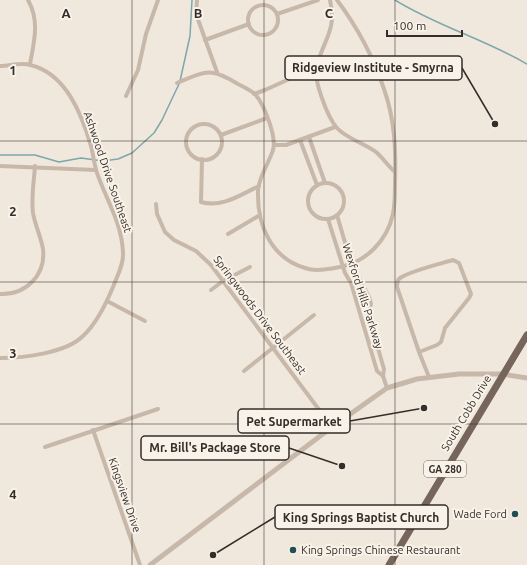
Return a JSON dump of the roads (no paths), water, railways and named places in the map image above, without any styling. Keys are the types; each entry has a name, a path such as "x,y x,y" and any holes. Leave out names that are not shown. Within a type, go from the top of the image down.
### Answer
{"main road":[{"name":"South Cobb Drive","path":"389,565 502,374 527,335"}],"street":[{"path":"0,66 30,64 36,26 33,11 28,0"},
{"path":"126,96 138,70 146,34 158,0"},
{"path":"197,0 196,14 217,72"},
{"path":"277,14 318,0"},
{"path":"330,0 332,16 331,31 316,67 321,94 335,127 343,134 377,153 395,172"},
{"path":"177,83 202,73 217,72 254,94 262,104 268,118 274,145 259,186 258,205 267,239 274,249 288,261 306,269 322,270 343,266 363,259 377,246 392,216 394,206 395,172 394,134 385,90 359,30 337,0"},
{"path":"260,5 270,7 277,14 277,26 268,34 257,33 249,24 250,13 260,5"},
{"path":"205,40 249,24"},
{"name":"Ashwood Drive Southeast","path":"0,358 27,357 69,346 82,337 92,327 107,301 122,266 124,254 122,237 115,214 96,170 91,146 70,96 56,79 30,64"},
{"path":"254,94 316,67"},
{"path":"221,136 268,118"},
{"path":"208,124 213,126 221,136 222,141 218,153 214,157 202,159 192,154 187,145 187,139 192,129 196,126 208,124"},
{"path":"274,145 286,145 335,127"},
{"path":"309,137 325,183"},
{"path":"300,140 317,185"},
{"path":"202,159 201,202 212,205 226,202 259,186"},
{"path":"0,166 35,166 96,170"},
{"path":"0,294 12,294 26,288 36,278 42,265 43,249 32,207 35,166"},
{"path":"325,183 332,184 341,192 343,204 336,215 328,219 315,215 310,210 308,203 312,189 317,185 325,183"},
{"name":"Springwoods Drive Southeast","path":"156,204 157,214 166,232 174,240 196,251 211,264 332,426"},
{"path":"228,234 260,215"},
{"name":"Wexford Hills Parkway","path":"336,215 351,263 369,297 370,304 368,314 384,369 383,376 387,388"},
{"name":"Wexford Hills Parkway","path":"328,219 343,266 351,282 377,371 383,376"},
{"path":"419,352 430,349 440,342 445,328 471,294 459,263 456,261 453,260 415,272 400,278 397,282 397,287 419,352 429,377"},
{"path":"211,290 223,281 250,267"},
{"path":"107,301 145,320"},
{"path":"244,371 314,316"},
{"path":"368,339 375,337"},
{"path":"150,565 332,426 387,388 404,382 429,377 458,374 502,374 527,378"},
{"path":"45,447 158,409"},
{"name":"Kingsview Drive","path":"93,430 140,565"}],"waterway":[{"path":"180,81 190,36 192,0"},
{"path":"395,0 427,17 494,47 527,64"},
{"path":"0,155 35,155 59,162 81,158 103,161 118,159 132,153 154,133 162,120 179,84"}],"place":[{"name":"Ridgeview Institute - Smyrna","path":"495,124"},
{"name":"Pet Supermarket","path":"424,408"},
{"name":"Mr. Bill's Package Store","path":"342,466"},
{"name":"Wade Ford","path":"515,514"},
{"name":"King Springs Chinese Restaurant","path":"293,550"},
{"name":"King Springs Baptist Church","path":"213,555"}]}
